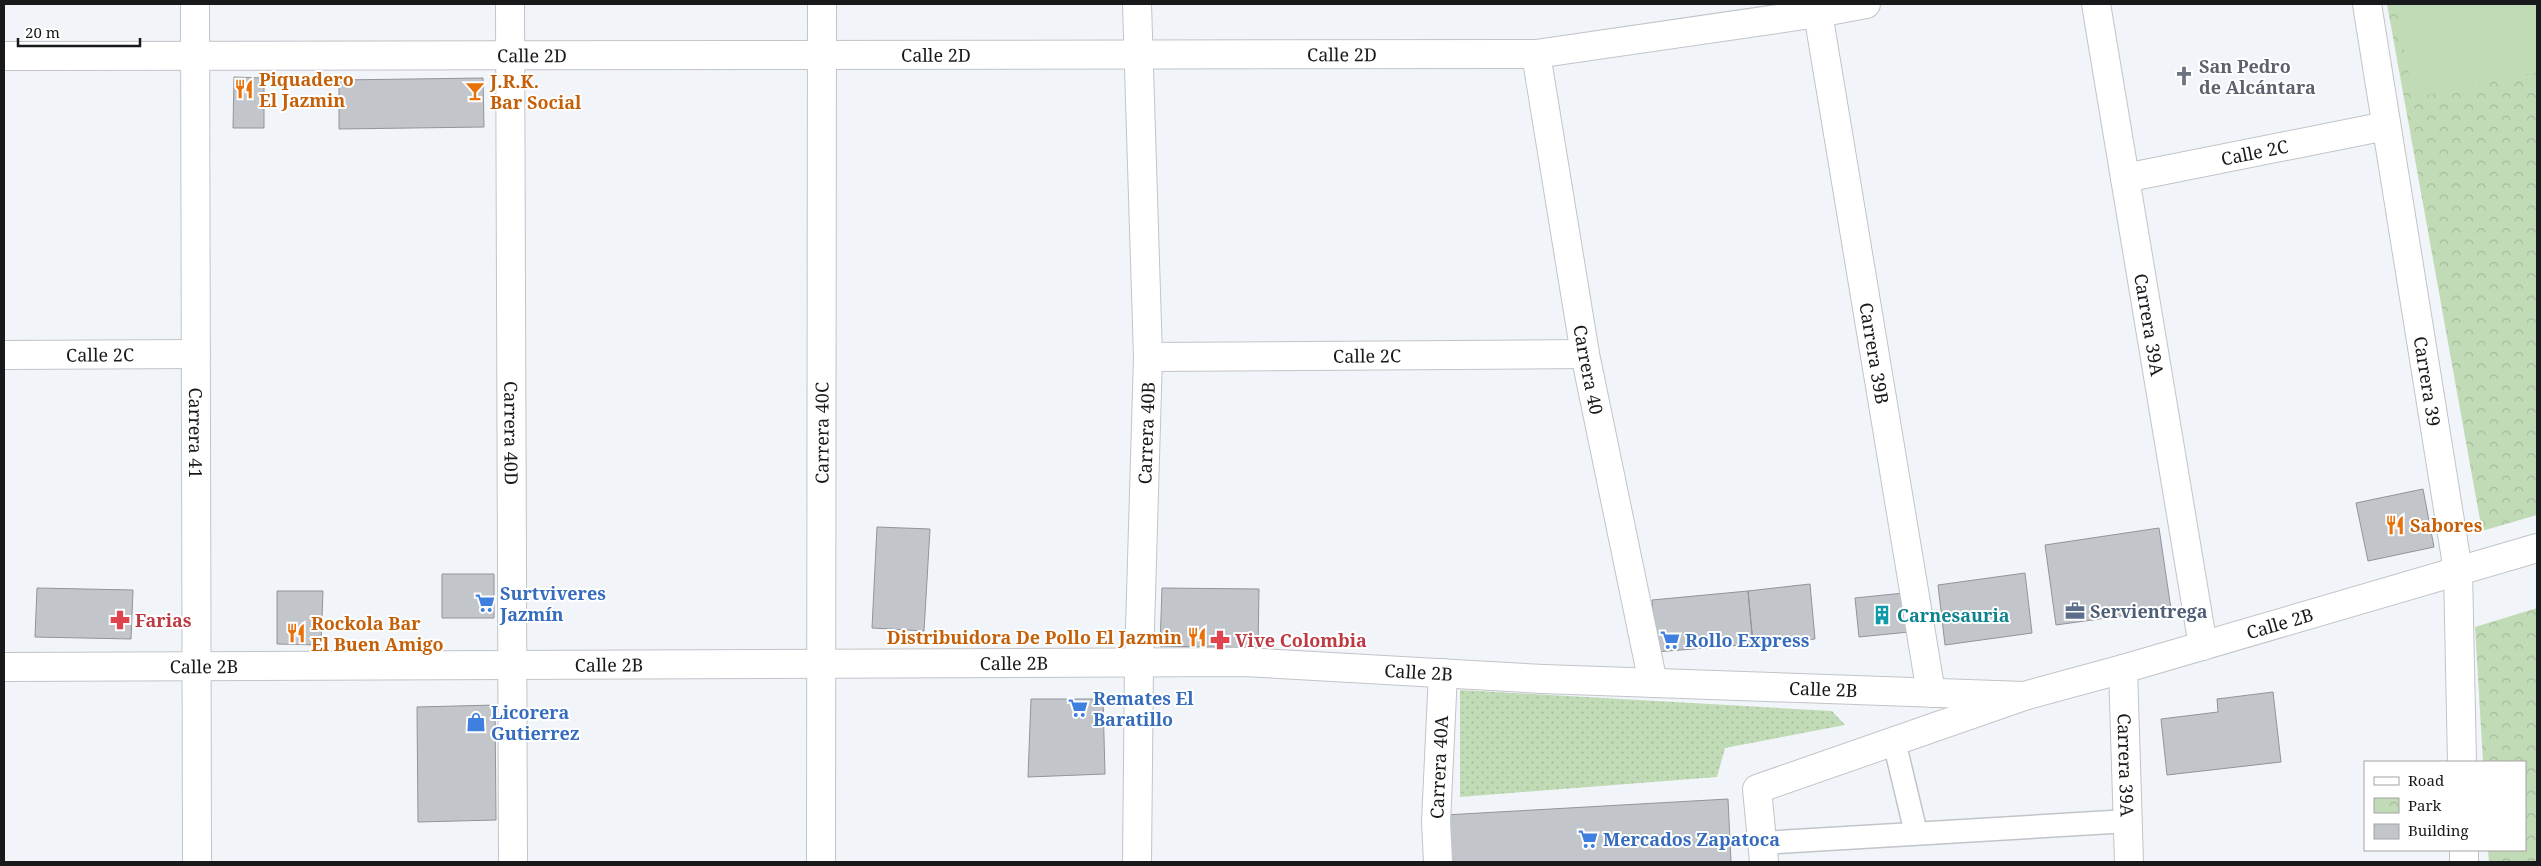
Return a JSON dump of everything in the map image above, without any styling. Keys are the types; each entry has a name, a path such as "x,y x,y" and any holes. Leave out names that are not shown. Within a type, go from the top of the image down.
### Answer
{"street":[{"name":"Carrera 41","path":"195,4 197,862"},
{"name":"Carrera 40D","path":"510,4 513,862"},
{"name":"Carrera 40C","path":"821,862 822,4"},
{"name":"Carrera 40B","path":"1137,4 1137,54 1148,357 1139,662 1137,862"},
{"name":"Calle 2D","path":"4,56 1536,54 1818,14 1866,4"},
{"name":"Carrera 39A","path":"2096,4 2203,646"},
{"name":"Carrera 39","path":"2367,4 2458,571 2462,761"},
{"name":"Carrera 39B","path":"1818,14 1931,693"},
{"name":"Carrera 40","path":"1536,54 1584,354 1653,683"},
{"name":"Calle 2C","path":"2125,178 2386,126"},
{"name":"Calle 2C","path":"4,355 196,354"},
{"name":"Calle 2C","path":"1148,357 1584,354"},
{"name":"Calle 2B","path":"1763,853 1757,789 2024,696 2203,646 2537,548"},
{"name":"Calle 2B","path":"4,667 1244,662 1653,683 2024,696"},
{"name":"Carrera 39A","path":"2123,669 2129,862"},
{"name":"Carrera 40A","path":"1438,862 1436,822 1443,673"}],"lane":[{"path":"1894,741 1916,833"},
{"path":"1763,853 1916,833 2128,821"}],"green space":[{"path":"2387,4 2537,4 2537,515 2482,531"},
{"path":"2395,4 2537,4 2537,72 2414,98"},
{"path":"2537,608 2537,862 2489,862 2488,851 2526,851 2526,761 2483,761 2475,627"},
{"path":"1460,690 1832,711 1845,725 1725,748 1717,777 1460,797"}],"building":[{"path":"234,77 264,78 264,128 233,128"},
{"path":"483,78 484,127 339,129 339,80"},
{"name":"Sabores","path":"2423,489 2434,547 2368,561 2356,503"},
{"path":"877,527 930,529 924,631 872,628"},
{"path":"2159,528 2171,609 2056,625 2045,545"},
{"path":"2025,573 2032,633 1945,645 1938,585"},
{"path":"442,574 494,574 494,618 442,618"},
{"path":"1810,584 1815,639 1753,644 1748,591"},
{"path":"37,588 133,590 131,639 35,637"},
{"path":"1162,588 1259,589 1258,648 1160,646"},
{"path":"277,591 323,591 321,645 277,644"},
{"path":"1748,591 1753,644 1656,652 1652,600"},
{"name":"Carnesauria","path":"1904,593 1909,632 1859,637 1855,598"},
{"path":"2273,692 2281,762 2167,775 2161,719 2218,712 2217,699"},
{"path":"1031,699 1103,699 1105,774 1028,777"},
{"path":"495,705 496,820 418,822 417,707"},
{"name":"Mercados Zapatoca","path":"1728,799 1731,862 1447,862 1445,815"}],"place":[{"name":"San Pedro de Alcántara","path":"2184,76"},
{"name":"Piquadero El Jazmin","path":"244,89"},
{"name":"J.R.K. Bar Social","path":"475,91"},
{"name":"Sabores","path":"2395,525"},
{"name":"Surtviveres Jazmín","path":"485,603"},
{"name":"Servientrega","path":"2075,611"},
{"name":"Carnesauria","path":"1882,615"},
{"name":"Farias","path":"120,620"},
{"name":"Rockola Bar El Buen Amigo","path":"296,633"},
{"name":"Distribuidora De Pollo El Jazmin","path":"1197,637"},
{"name":"Vive Colombia","path":"1220,640"},
{"name":"Rollo Express","path":"1670,640"},
{"name":"Remates El Baratillo","path":"1078,708"},
{"name":"Licorera Gutierrez","path":"476,722"},
{"name":"Mercados Zapatoca","path":"1588,839"}]}
